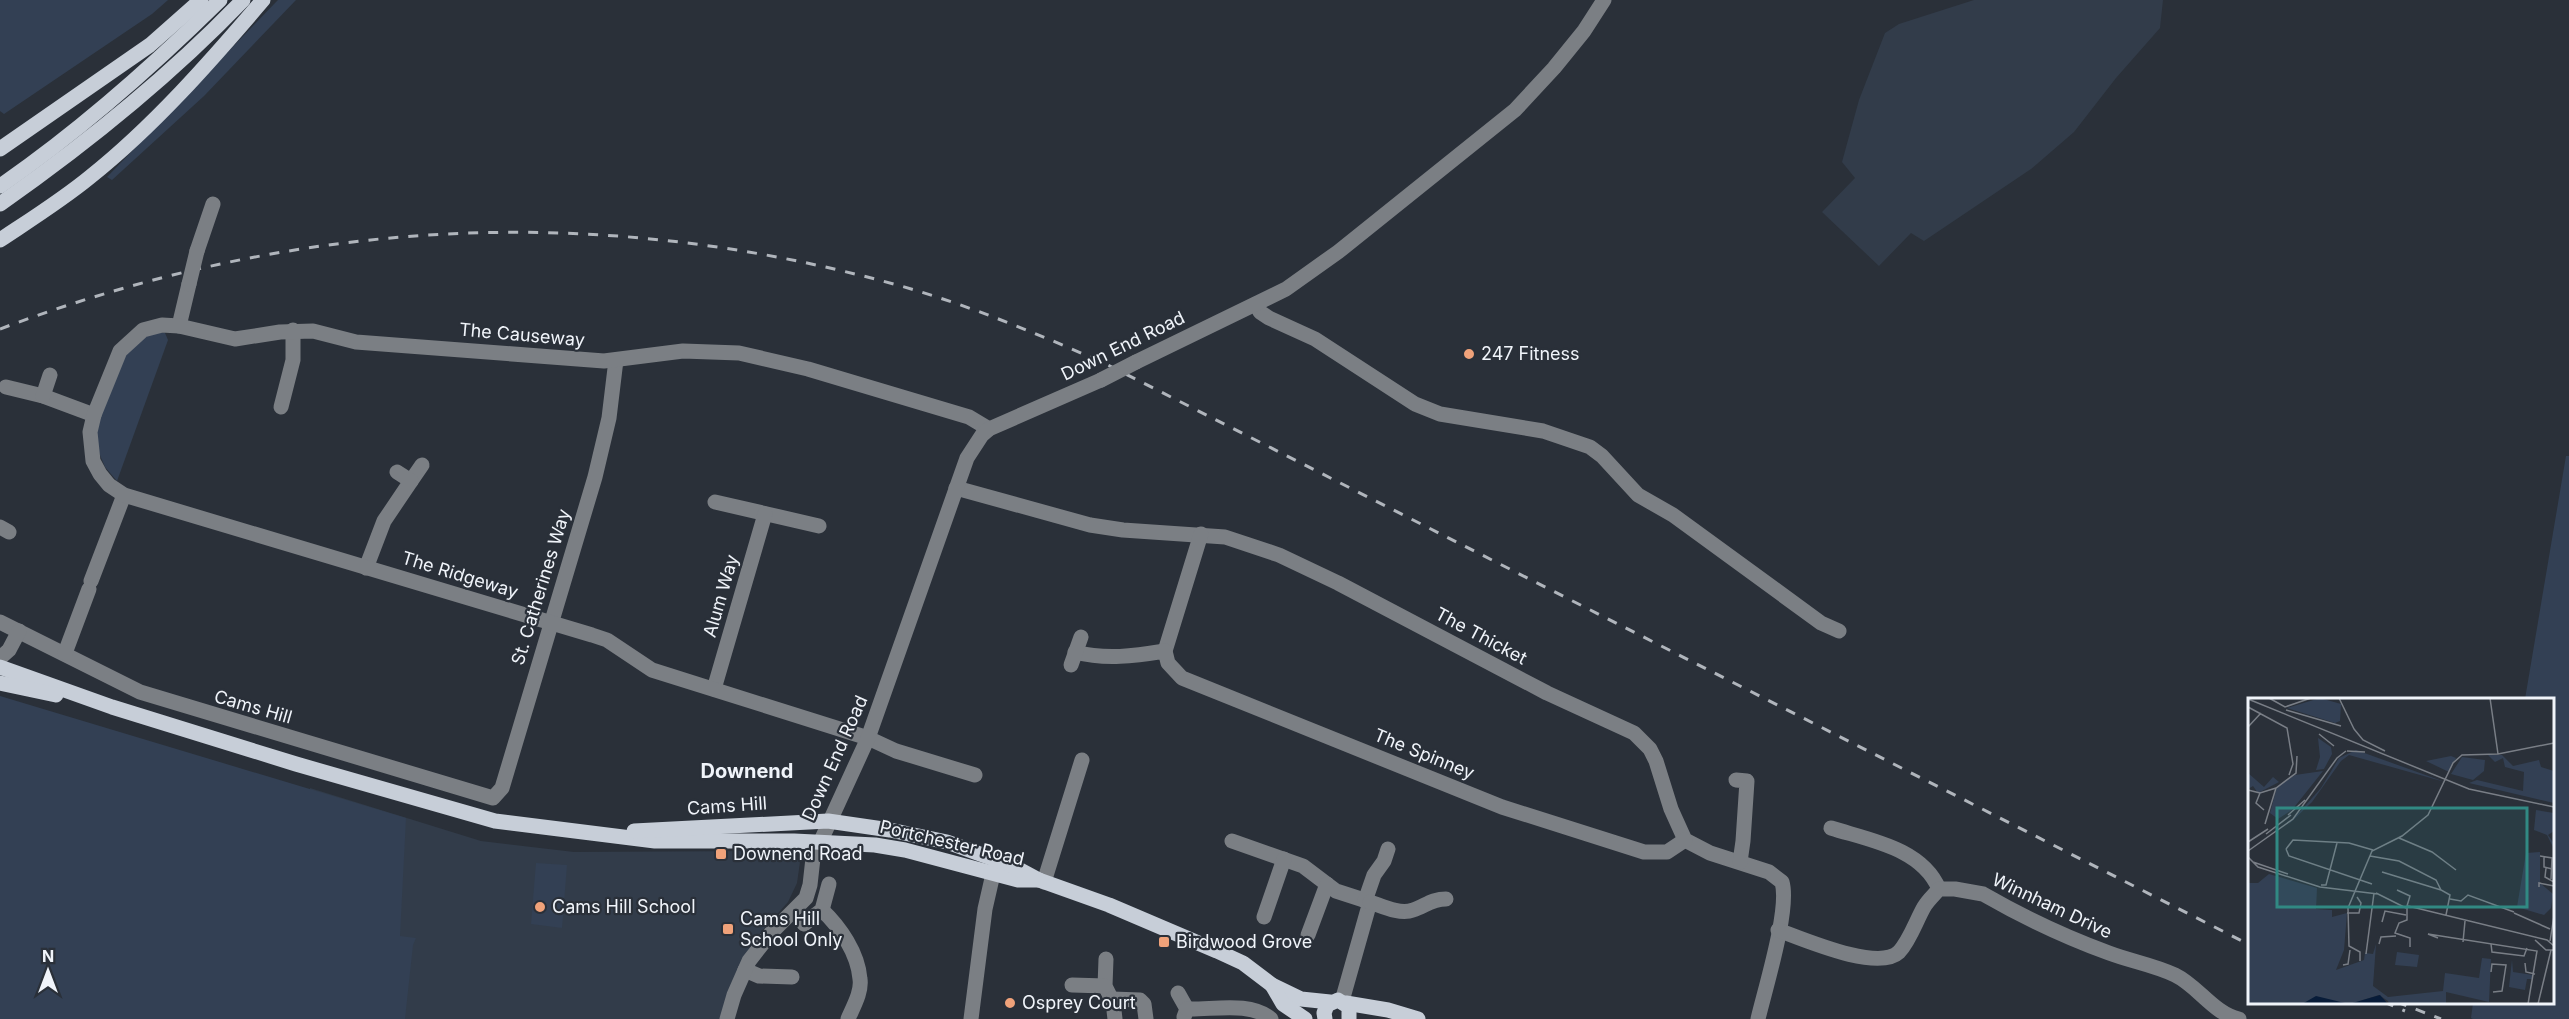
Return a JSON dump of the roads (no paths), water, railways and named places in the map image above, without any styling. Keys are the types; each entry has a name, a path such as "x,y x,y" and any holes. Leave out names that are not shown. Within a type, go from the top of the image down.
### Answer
{"main road":[{"path":"0,149 150,45 201,0"},
{"path":"0,186 51,151 103,109 160,59 220,0"},
{"path":"0,204 111,122 169,72 243,0"},
{"path":"0,240 90,177 126,146 263,0"},
{"name":"Cams Hill","path":"0,667 112,707 446,809 495,821 655,841 820,842"},
{"name":"Cams Hill","path":"0,683 112,707"},
{"name":"Cams Hill","path":"592,834 828,821"},
{"name":"Portchester Road","path":"828,821 890,830 947,842 1014,866 1042,881 1109,905 1224,954 1250,968 1272,985 1301,999 1340,1002 1388,1010 1418,1019"},
{"name":"Portchester Road","path":"820,842 887,846 1018,880 1042,881"},
{"name":"Portchester Road","path":"1272,985 1283,1004 1305,1019"},
{"path":"1325,1019 1325,1009 1340,1002 1350,1011 1349,1019"}],"street":[{"name":"Down End Road","path":"727,1019 745,970 758,948 806,898 813,858 868,738 956,488 974,445 989,429 1101,380 1286,289 1330,258 1515,110 1561,60 1584,31 1604,0"},
{"path":"179,326 197,251 213,204"},
{"path":"1256,304 1260,312 1269,318 1315,339 1415,404 1440,414 1543,430 1590,447 1602,456 1638,495 1673,515 1821,623 1839,631"},
{"name":"The Causeway","path":"94,415 120,351 143,330 162,325 179,326 235,339 293,330 313,331 356,342 604,361 684,351 739,353 808,369 969,417 989,429"},
{"path":"281,407 293,360 293,330"},
{"name":"St. Catherines Way","path":"501,788 600,458 609,418 616,360"},
{"path":"43,396 50,375"},
{"path":"6,387 43,396 94,415"},
{"name":"The Ridgeway","path":"94,415 90,432 93,461 105,480 124,495 607,640 652,670 868,738 896,751 975,775"},
{"path":"366,568 384,521 423,465"},
{"path":"397,472 411,480"},
{"name":"The Thicket","path":"956,488 1090,525 1123,530 1225,537 1280,555 1338,583 1547,693 1634,733 1650,748 1671,809 1685,840"},
{"path":"64,653 124,495"},
{"path":"715,502 819,526"},
{"name":"Alum Way","path":"714,689 765,514"},
{"path":"1076,651 1097,658 1129,657 1165,651 1201,534"},
{"name":"Cams Hill","path":"0,622 140,692 194,710 330,748 487,798 496,796 501,788"},
{"path":"0,658 9,650 19,631"},
{"name":"The Spinney","path":"1165,651 1168,663 1182,678 1502,807 1644,852 1667,852 1685,840"},
{"path":"1042,881 1082,760"},
{"path":"1740,862 1743,841 1744,776"},
{"path":"1778,930 1857,956 1872,959 1889,957 1898,953 1926,904 1939,889 1927,868 1904,852 1832,828"},
{"path":"1685,840 1710,853 1769,872 1782,882 1784,898 1758,1019"},
{"path":"1232,841 1303,866 1345,895 1393,910 1410,912 1429,901 1446,899"},
{"path":"1340,1002 1374,875 1384,861 1388,849"},
{"path":"1264,917 1284,859"},
{"path":"971,1019 984,909 993,874"},
{"path":"804,924 822,910 828,884"},
{"path":"1308,935 1327,884"},
{"name":"Winnham Drive","path":"1939,889 1983,894 2060,934 2203,984 2217,1014 2239,1019"},
{"path":"822,910 854,940 861,980 848,1019"},
{"path":"1106,959 1109,993 1115,1019"},
{"path":"745,970 759,976 792,977"},
{"path":"1072,985 1140,1000 1144,1004 1146,1019"},
{"path":"1178,993 1185,1014 1224,1014 1254,1010 1271,1019"}],"railway":[{"path":"0,329 111,292 223,264 334,244 447,234 559,233 673,241 787,259 901,286 1004,321 1104,363 2248,944"},
{"path":"2389,1004 2405,1011"},
{"path":"2402,1004 2441,1019"}],"place":[{"name":"247 Fitness","path":"1469,354"},
{"name":"Downend Road","path":"721,854"},
{"name":"Cams Hill School","path":"540,907"},
{"name":"Cams Hill School Only","path":"728,929"},
{"name":"Birdwood Grove","path":"1164,942"},
{"name":"Osprey Court","path":"1010,1003"}],"district":[{"name":"Downend","path":"747,771"}]}
